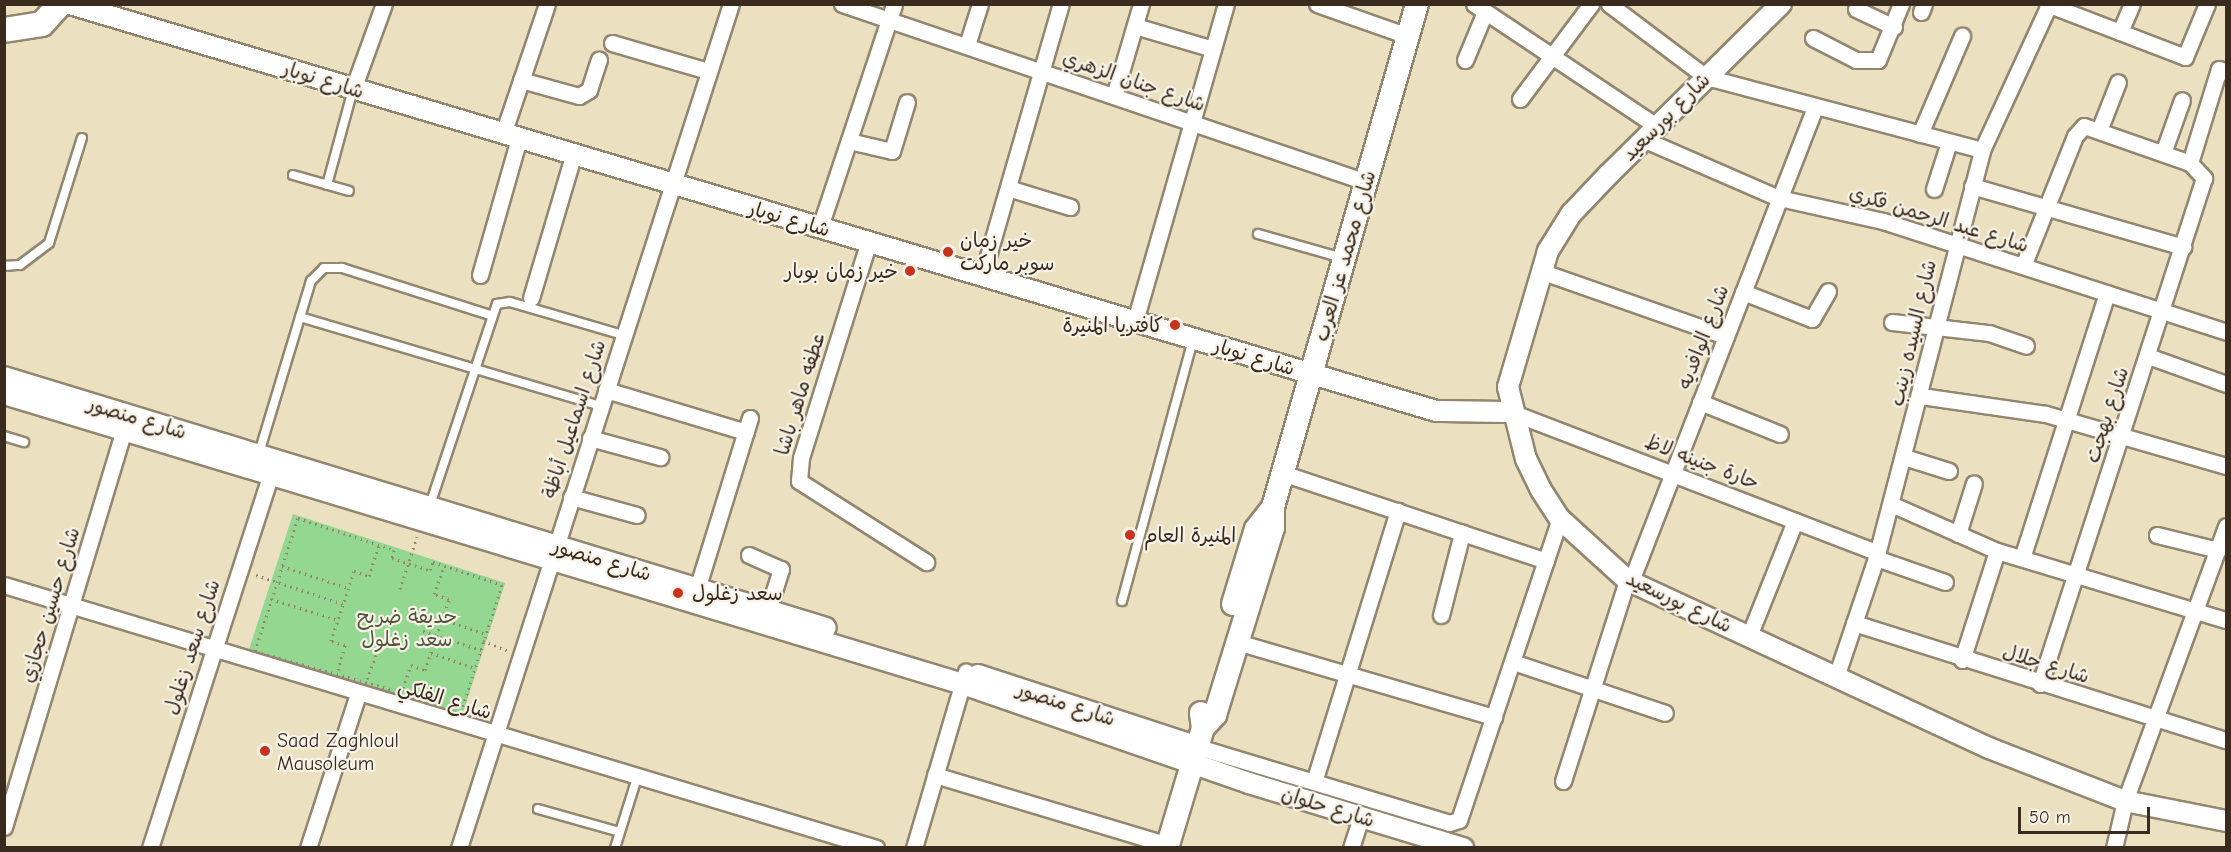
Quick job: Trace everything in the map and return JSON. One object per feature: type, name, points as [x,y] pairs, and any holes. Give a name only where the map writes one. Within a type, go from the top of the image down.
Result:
[{"type":"main road","points":[[4,30],[42,24],[60,4]]},
{"type":"main road","name":"شارع محمد عز العرب","points":[[1198,746],[1215,715],[1273,528],[1273,507],[1282,473],[1417,4]]},
{"type":"main road","name":"شارع محمد عز العرب","points":[[1167,846],[1198,746],[1202,711],[1256,529],[1273,507]]},
{"type":"street","name":"شارع نوبار","points":[[70,4],[670,185],[820,227],[868,244],[1436,411],[1510,411]]},
{"type":"street","points":[[353,89],[384,4]]},
{"type":"street","points":[[480,275],[521,80],[547,4]]},
{"type":"street","name":"شارع اسماعيل أباظة","points":[[459,848],[670,185],[731,4]]},
{"type":"street","name":"شارع جنان الزهري","points":[[842,4],[891,12],[967,45],[1366,182]]},
{"type":"street","points":[[967,45],[980,4]]},
{"type":"street","points":[[982,277],[1061,4]]},
{"type":"street","points":[[1114,96],[1141,4]]},
{"type":"street","points":[[1135,321],[1226,4]]},
{"type":"street","points":[[1317,4],[1408,36]]},
{"type":"street","points":[[1520,99],[1591,4]]},
{"type":"street","points":[[1609,4],[1706,77],[1982,150]]},
{"type":"street","name":"شارع بورسعيد","points":[[1781,4],[1649,132],[1571,214],[1540,272],[1511,363],[1510,411],[1526,459],[1560,519],[1629,580],[1989,748],[2125,801],[2226,821]]},
{"type":"street","points":[[1813,38],[1871,63],[1884,55],[1901,4]]},
{"type":"street","points":[[2120,32],[2132,4]]},
{"type":"street","points":[[2048,5],[2185,57],[2207,4]]},
{"type":"street","name":"شارع السيده زينب","points":[[1836,677],[1877,555],[1921,396],[1955,244],[1982,150],[2048,5]]},
{"type":"street","points":[[1465,60],[1480,8]]},
{"type":"street","name":"شارع عبد الرحمن فكري","points":[[1480,8],[1552,57],[1649,132],[1779,198],[1883,221],[2226,332]]},
{"type":"street","points":[[1856,9],[1894,27]]},
{"type":"street","points":[[820,227],[891,12]]},
{"type":"street","points":[[1135,26],[1213,49]]},
{"type":"street","points":[[1920,134],[1962,36]]},
{"type":"street","points":[[612,43],[708,71]]},
{"type":"street","points":[[521,80],[579,96],[589,90],[599,60]]},
{"type":"street","points":[[2023,266],[2078,130],[2100,128],[2190,163],[2219,69],[2226,72]]},
{"type":"street","points":[[2100,128],[2118,82]]},
{"type":"street","points":[[2163,153],[2182,100]]},
{"type":"street","points":[[849,141],[892,151],[907,102]]},
{"type":"street","name":"شارع الوافديه","points":[[1563,781],[1629,580],[1673,474],[1815,107]]},
{"type":"street","points":[[1934,189],[1949,142]]},
{"type":"street","points":[[531,298],[573,156]]},
{"type":"street","name":"شارع بهجت","points":[[2040,684],[2204,189],[2204,178],[2190,163]]},
{"type":"street","points":[[1972,186],[2183,247]]},
{"type":"street","points":[[1008,188],[1070,207]]},
{"type":"street","name":"عطفه ماهر باشا","points":[[868,244],[801,458],[799,481],[926,562]]},
{"type":"street","points":[[1540,272],[1726,336]]},
{"type":"street","points":[[1743,292],[1812,319],[1828,291]]},
{"type":"street","points":[[2022,558],[2107,293]]},
{"type":"street","points":[[1892,322],[1936,330],[1989,333],[2026,346]]},
{"type":"street","points":[[2148,356],[2226,384]]},
{"type":"street","name":"شارع منصور","points":[[4,377],[553,552],[1198,746]]},
{"type":"street","points":[[606,390],[748,425],[697,589]]},
{"type":"street","name":"شارع منصور","points":[[4,394],[124,429],[269,463],[429,507],[553,552],[768,610],[965,677]]},
{"type":"street","points":[[1921,396],[2030,410],[2226,466]]},
{"type":"street","points":[[1700,402],[1780,434]]},
{"type":"street","name":"حارة جنينه لاظ","points":[[1510,411],[1795,521],[1945,582]]},
{"type":"street","name":"شارع حسين حجازي","points":[[4,827],[124,429]]},
{"type":"street","points":[[590,438],[660,457]]},
{"type":"street","points":[[1904,457],[1949,471]]},
{"type":"street","name":"شارع سعد زغلول","points":[[150,848],[215,644],[269,463]]},
{"type":"street","points":[[1282,473],[1546,561]]},
{"type":"street","points":[[1958,534],[1974,483]]},
{"type":"street","points":[[571,497],[637,515]]},
{"type":"street","points":[[1891,504],[1997,551],[2078,573],[2226,620]]},
{"type":"street","points":[[1314,782],[1398,511]]},
{"type":"street","points":[[1198,746],[1449,822],[1464,817],[1494,717],[1560,519]]},
{"type":"street","points":[[1749,636],[1795,521]]},
{"type":"street","points":[[2114,848],[2125,801],[2226,526]]},
{"type":"street","points":[[1441,615],[1462,532]]},
{"type":"street","points":[[2157,535],[2218,550]]},
{"type":"street","points":[[1962,660],[1997,551]]},
{"type":"street","points":[[749,555],[781,569],[768,610]]},
{"type":"street","name":"شارع الفلكي","points":[[4,585],[363,688],[495,736],[876,848]]},
{"type":"street","name":"شارع جلال","points":[[1854,623],[1962,660],[2226,740]]},
{"type":"street","points":[[1237,642],[1494,717]]},
{"type":"street","points":[[1513,662],[1665,713]]},
{"type":"street","points":[[914,848],[965,677]]},
{"type":"street","points":[[308,848],[363,688]]},
{"type":"street","name":"شارع حلوان","points":[[1198,746],[1361,817],[1463,848]]},
{"type":"street","points":[[936,775],[1167,846]]},
{"type":"street","points":[[1351,848],[1361,817]]},
{"type":"lane","points":[[327,185],[353,89]]},
{"type":"lane","points":[[4,266],[20,265],[49,243],[82,138]]},
{"type":"lane","points":[[293,176],[349,191]]},
{"type":"lane","points":[[1258,234],[1344,259]]},
{"type":"lane","points":[[269,463],[300,317],[311,281],[333,267],[490,315]]},
{"type":"lane","points":[[429,507],[490,315],[497,304],[510,302],[623,335]]},
{"type":"lane","points":[[300,317],[600,406]]},
{"type":"lane","points":[[1122,601],[1194,339]]},
{"type":"lane","points":[[4,436],[24,442]]},
{"type":"lane","points":[[615,848],[637,778]]},
{"type":"lane","points":[[538,809],[620,832]]},
{"type":"path","points":[[298,518],[394,550],[392,558],[408,563],[430,570],[433,562],[502,585],[459,718],[255,651],[298,518]]},
{"type":"path","points":[[335,677],[345,645],[331,641],[348,588],[354,571],[369,576],[379,544]]},
{"type":"path","points":[[400,589],[412,552]]},
{"type":"path","points":[[282,566],[348,588]]},
{"type":"path","points":[[399,698],[411,665],[425,670],[437,636],[449,599],[434,594],[444,566]]},
{"type":"path","points":[[272,580],[343,604]]},
{"type":"path","points":[[271,599],[338,620]]},
{"type":"path","points":[[442,619],[486,634]]},
{"type":"path","points":[[423,631],[481,650]]},
{"type":"path","points":[[483,641],[520,654]]},
{"type":"path","points":[[363,688],[378,650]]},
{"type":"path","points":[[431,653],[475,668]]},
{"type":"green space","name":"حديقة ضريح سعد زغلول","points":[[293,514],[505,583],[460,721],[248,652]]},
{"type":"place","name":"خير زمان سوبر ماركت","points":[[948,252]]},
{"type":"place","name":"خير زمان بوبار","points":[[910,271]]},
{"type":"place","name":"كافتريا المنيرة","points":[[1175,325]]},
{"type":"place","name":"المنيرة العام","points":[[1130,535]]},
{"type":"place","name":"سعد زغلول","points":[[678,593]]},
{"type":"place","name":"Saad Zaghloul Mausoleum","points":[[265,751]]}]
